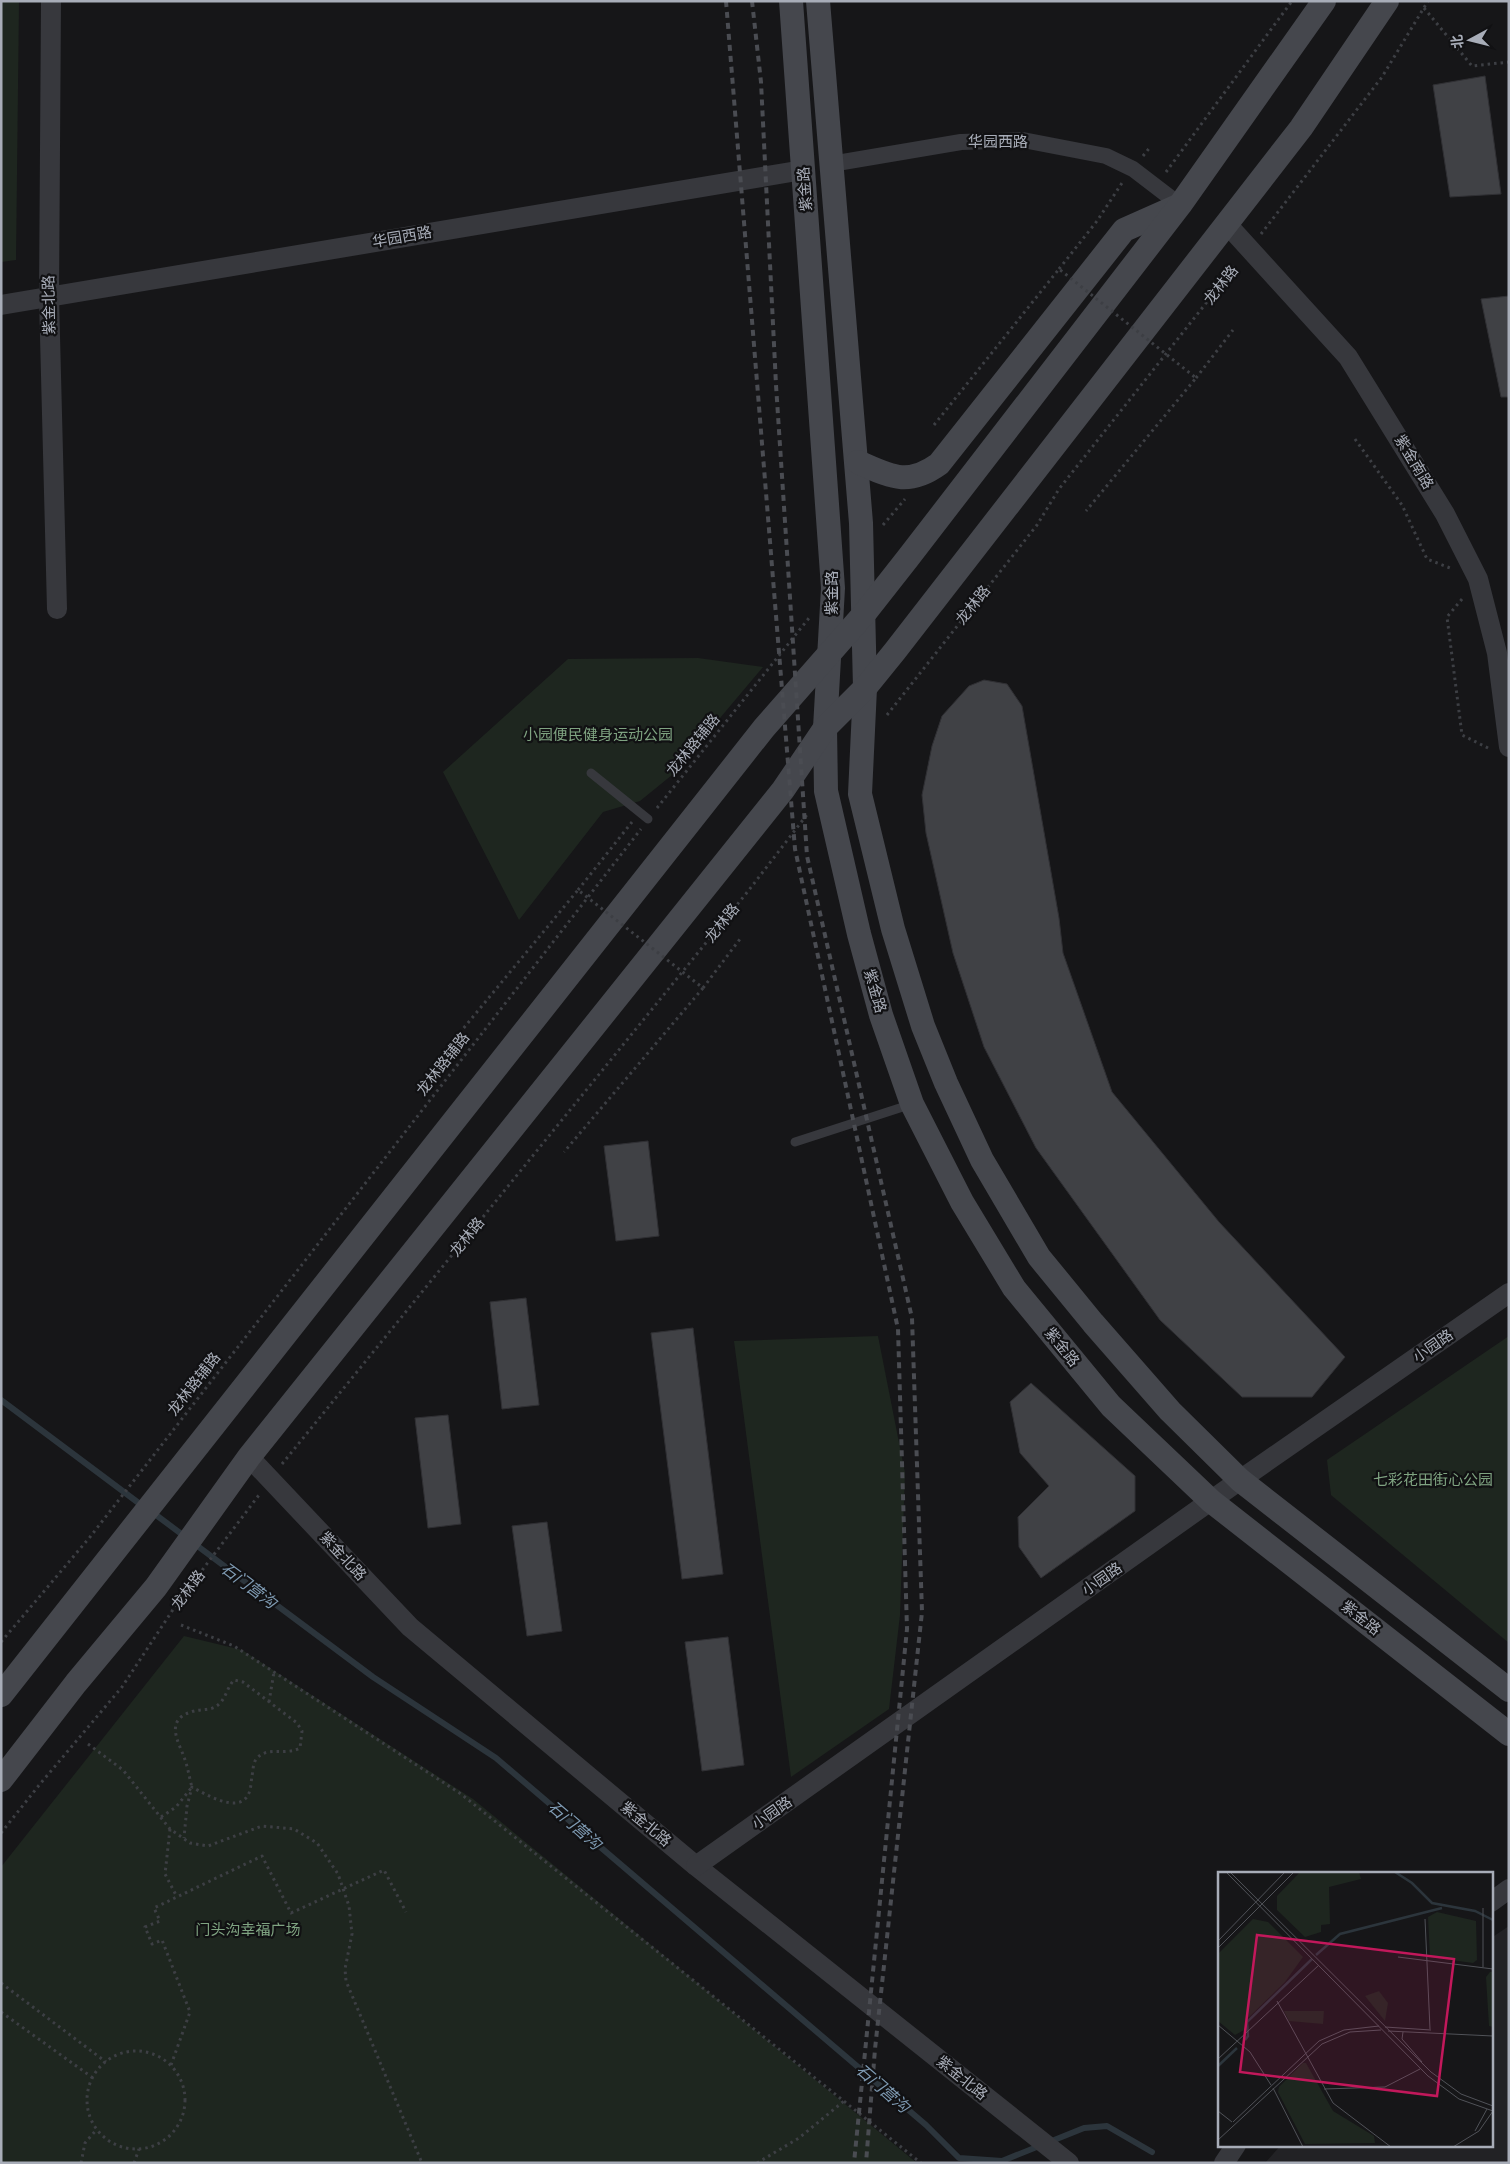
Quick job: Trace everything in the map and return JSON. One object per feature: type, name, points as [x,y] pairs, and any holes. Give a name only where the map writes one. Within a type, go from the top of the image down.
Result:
[{"type":"main road","name":"紫金路","points":[[790,1],[833,588],[831,651],[825,728],[826,791],[859,934],[881,1015],[912,1104],[962,1202],[1014,1288],[1111,1406],[1211,1501],[1509,1734]]},
{"type":"main road","name":"紫金路","points":[[818,1],[858,462],[864,614],[864,688],[860,794],[894,929],[923,1026],[946,1083],[982,1160],[1039,1257],[1170,1412],[1240,1480],[1509,1690]]},
{"type":"main road","points":[[1,1695],[737,761],[864,614],[1180,205],[1324,1]]},
{"type":"main road","name":"龙林路","points":[[1,1780],[76,1683],[156,1587],[249,1457],[783,790],[825,728],[864,688],[1301,128],[1387,1]]},
{"type":"main road","points":[[858,462],[892,477],[910,478],[924,474],[939,464],[1124,230],[1180,205]]},
{"type":"street","name":"紫金北路","points":[[51,1],[49,297],[57,609]]},
{"type":"street","name":"华园西路","points":[[831,164],[961,142],[1023,140],[1106,156],[1133,169],[1180,205]]},
{"type":"street","name":"华园西路","points":[[1,305],[803,170]]},
{"type":"street","name":"紫金南路","points":[[1226,223],[1348,357],[1436,498],[1478,579],[1504,676],[1501,749]]},
{"type":"street","name":"小园路","points":[[696,1866],[1240,1480],[1509,1293]]},
{"type":"street","name":"紫金北路","points":[[249,1457],[271,1478],[410,1627],[696,1866],[1066,2161]]},
{"type":"street","points":[[1492,1901],[1509,1889]]},
{"type":"street","points":[[1224,2163],[1235,2146]]},
{"type":"lane","points":[[591,773],[648,819]]},
{"type":"lane","points":[[795,1142],[912,1104]]},
{"type":"path","name":"龙林路","points":[[886,716],[1037,525],[1059,489],[1250,248],[1382,77],[1428,1]]},
{"type":"path","points":[[1424,8],[1472,66],[1509,62]]},
{"type":"path","points":[[934,426],[1097,221]]},
{"type":"path","points":[[1059,269],[1196,378]]},
{"type":"path","points":[[1086,511],[1196,378],[1233,330]]},
{"type":"path","points":[[1355,439],[1402,505],[1427,559],[1478,579],[1447,617],[1462,735],[1501,749]]},
{"type":"path","name":"龙林路辅路","points":[[1,1642],[90,1537],[648,819],[811,616]]},
{"type":"path","name":"龙林路","points":[[1,1834],[40,1784],[122,1687],[178,1602],[235,1529],[271,1478],[742,898],[826,791]]},
{"type":"path","points":[[443,1053],[618,839]]},
{"type":"path","points":[[578,890],[703,988]]},
{"type":"path","points":[[564,1152],[703,988],[740,939]]},
{"type":"path","points":[[181,1625],[234,1646],[460,1794],[921,2163]]},
{"type":"path","points":[[270,1702],[274,1672]]},
{"type":"path","points":[[184,1838],[187,1806],[192,1787],[184,1758],[175,1737],[175,1726],[180,1718],[190,1712],[211,1709],[221,1703],[234,1680],[243,1682],[270,1702],[297,1724],[302,1731],[300,1748],[286,1753],[274,1751],[263,1754],[256,1760],[248,1796],[241,1801],[231,1803],[192,1787]]},
{"type":"path","points":[[88,1744],[123,1770],[170,1829],[190,1843],[208,1846],[262,1826],[294,1829],[317,1843],[338,1874],[349,1906],[352,1934],[345,1969],[346,1981],[422,2163]]},
{"type":"path","points":[[161,1817],[176,1806],[192,1787]]},
{"type":"path","points":[[170,1829],[165,1874],[177,1897]]},
{"type":"path","points":[[170,2065],[190,2012],[162,1940],[152,1944],[145,1927],[160,1921],[154,1908],[262,1856],[291,1913],[306,1904],[344,1890],[384,1870],[406,1912]]},
{"type":"path","points":[[1,1983],[106,2062]]},
{"type":"path","points":[[1,2012],[93,2078]]},
{"type":"path","points":[[125,2051],[142,2051],[157,2055],[170,2065],[180,2078],[185,2093],[184,2110],[178,2124],[168,2137],[154,2145],[139,2149],[123,2147],[108,2140],[97,2129],[90,2115],[87,2099],[98,2068],[125,2051]]},
{"type":"path","points":[[757,2163],[799,2138],[844,2101]]},
{"type":"path","points":[[81,2163],[85,2143],[97,2129]]},
{"type":"path","points":[[134,2163],[139,2149]]},
{"type":"shaded area","points":[[1509,1926],[1509,2163],[1265,2163],[1280,2146],[1492,2146],[1492,1937]]},
{"type":"green space","points":[[1,1],[19,1],[16,260],[1,262]]},
{"type":"green space","name":"小园便民健身运动公园","points":[[698,658],[763,667],[672,775],[640,801],[603,812],[519,920],[443,772],[568,659]]},
{"type":"green space","points":[[878,1336],[905,1473],[900,1615],[889,1709],[791,1777],[734,1341]]},
{"type":"green space","name":"七彩花田街心公园","points":[[1509,1336],[1509,1643],[1331,1495],[1327,1460]]},
{"type":"green space","name":"门头沟幸福广场","points":[[184,1636],[242,1650],[473,1799],[917,2163],[1,2163],[1,1867]]},
{"type":"building","points":[[1485,76],[1501,194],[1450,197],[1433,85]]},
{"type":"building","points":[[1509,296],[1509,397],[1501,397],[1481,299]]},
{"type":"building","points":[[984,680],[1007,684],[1022,706],[1059,918],[1063,953],[1112,1092],[1219,1222],[1345,1357],[1312,1397],[1242,1397],[1160,1320],[1036,1148],[984,1047],[953,953],[926,833],[922,795],[932,746],[942,716],[969,686]]},
{"type":"building","points":[[648,1141],[659,1236],[616,1241],[604,1146]]},
{"type":"building","points":[[526,1298],[539,1405],[502,1409],[490,1302]]},
{"type":"building","points":[[693,1328],[723,1574],[682,1579],[651,1333]]},
{"type":"building","points":[[1031,1383],[1135,1476],[1135,1511],[1041,1578],[1019,1547],[1018,1517],[1049,1486],[1020,1453],[1010,1402]]},
{"type":"building","points":[[448,1415],[461,1524],[428,1528],[415,1418]]},
{"type":"building","points":[[547,1522],[562,1631],[527,1636],[512,1526]]},
{"type":"building","points":[[728,1637],[744,1765],[702,1771],[685,1642]]},
{"type":"waterway","name":"石门营沟","points":[[1,1400],[144,1507]]},
{"type":"waterway","name":"石门营沟","points":[[152,1512],[373,1677],[496,1758],[926,2125],[959,2158],[1002,2161],[1084,2128],[1107,2126],[1152,2152]]},
{"type":"railway","points":[[726,1],[795,849],[898,1329],[907,1629],[854,2163]]},
{"type":"railway","points":[[752,1],[761,82],[776,385],[807,856],[912,1318],[922,1612],[875,2049],[866,2163]]}]
